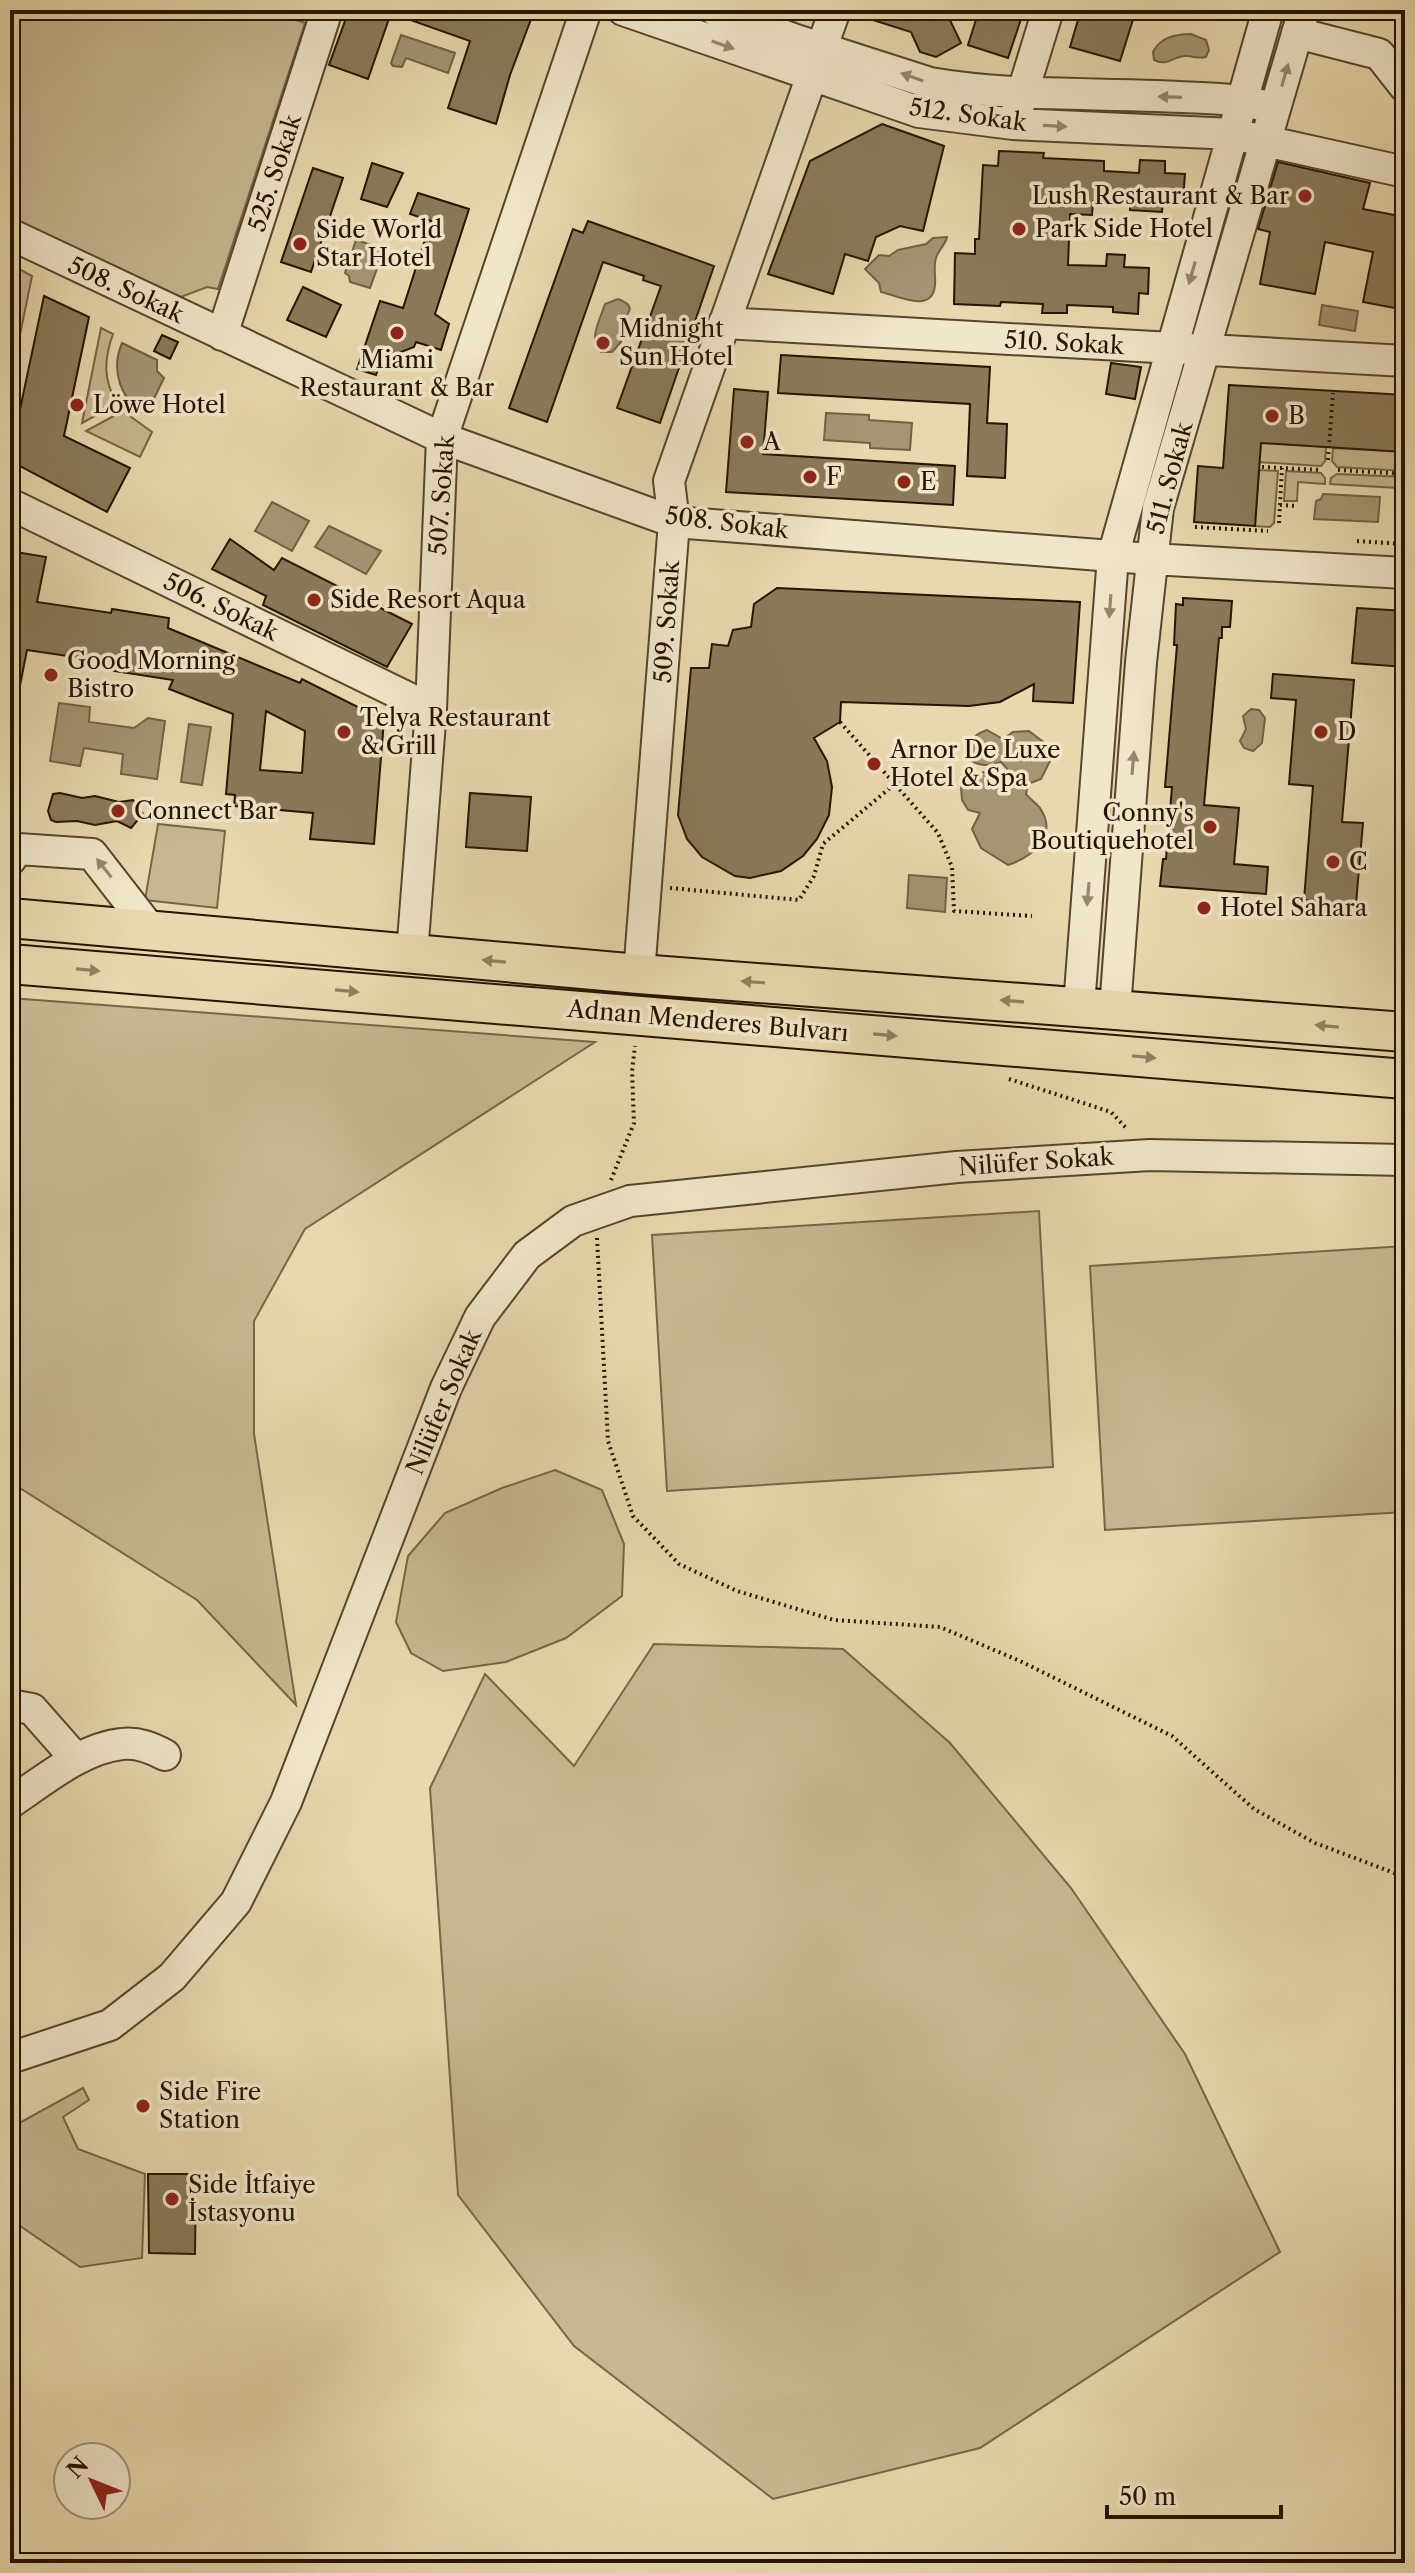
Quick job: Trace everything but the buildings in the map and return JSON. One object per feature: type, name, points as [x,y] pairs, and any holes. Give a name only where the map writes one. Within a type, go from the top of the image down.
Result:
[{"type":"main road","name":"Adnan Menderes Bulvarı","points":[[10,918],[639,974],[1405,1032]]},
{"type":"main road","name":"Adnan Menderes Bulvarı","points":[[10,964],[1405,1079]]},
{"type":"street","name":"525. Sokak","points":[[222,335],[327,10]]},
{"type":"street","name":"507. Sokak","points":[[412,954],[431,709],[442,438],[586,10]]},
{"type":"street","name":"512. Sokak","points":[[623,10],[816,62],[930,83],[1022,94],[1082,93],[1242,101],[1275,109]]},
{"type":"street","name":"512. Sokak","points":[[715,10],[919,112],[1013,124],[1233,134],[1405,172]]},
{"type":"street","name":"509. Sokak","points":[[639,974],[674,522],[669,481],[835,10]]},
{"type":"street","points":[[1013,124],[1048,10]]},
{"type":"street","name":"511. Sokak","points":[[1097,1007],[1113,556],[1268,10]]},
{"type":"street","points":[[1300,21],[1379,54],[1405,87]]},
{"type":"street","name":"511. Sokak","points":[[1097,1007],[1137,709],[1158,508],[1300,21]]},
{"type":"street","name":"508. Sokak","points":[[10,234],[442,438],[674,522],[1151,559],[1404,558]]},
{"type":"street","name":"510. Sokak","points":[[724,323],[1405,361]]},
{"type":"street","name":"506. Sokak","points":[[10,504],[431,709]]},
{"type":"street","points":[[10,860],[18,849],[92,854],[151,930]]},
{"type":"street","name":"Nilüfer Sokak","points":[[10,2058],[110,2025],[172,1977],[236,1902],[286,1802],[446,1388],[480,1317],[527,1255],[573,1221],[630,1201],[941,1169],[1150,1155],[1405,1160]]},
{"type":"street","points":[[10,1705],[32,1709],[76,1759]]},
{"type":"street","points":[[10,1803],[76,1759],[122,1744],[145,1745],[165,1755]]},
{"type":"path","points":[[1328,460],[1333,393]]},
{"type":"path","points":[[1262,467],[1320,470]]},
{"type":"path","points":[[1279,523],[1282,468]]},
{"type":"path","points":[[1338,470],[1405,474]]},
{"type":"path","points":[[1280,505],[1297,506]]},
{"type":"path","points":[[1397,511],[1405,512]]},
{"type":"path","points":[[1195,527],[1268,531]]},
{"type":"path","points":[[1357,541],[1404,558]]},
{"type":"path","points":[[840,722],[938,833],[952,867],[954,911],[1032,916]]},
{"type":"path","points":[[663,888],[799,900],[814,876],[823,844],[896,783],[945,783]]},
{"type":"path","points":[[640,1016],[632,1071],[634,1123],[597,1212],[598,1295],[608,1441],[633,1516],[679,1564],[737,1591],[834,1620],[940,1627],[1007,1655],[1172,1736],[1254,1809],[1315,1843],[1405,1877]]},
{"type":"path","points":[[1007,1078],[1111,1112],[1150,1155]]},
{"type":"shaded area","points":[[10,10],[266,10],[305,23],[218,289],[207,287],[181,297],[10,219]]},
{"type":"shaded area","points":[[1191,34],[1206,40],[1209,50],[1206,57],[1181,56],[1167,62],[1154,60],[1153,52],[1164,40]]},
{"type":"shaded area","points":[[401,35],[455,53],[448,73],[406,58],[402,67],[393,66],[391,63]]},
{"type":"shaded area","points":[[947,237],[936,258],[935,285],[928,299],[914,301],[881,292],[879,283],[865,269],[879,255],[889,256],[898,250],[926,244],[933,238]]},
{"type":"shaded area","points":[[356,240],[384,249],[370,288],[350,282],[345,273]]},
{"type":"shaded area","points":[[10,264],[32,276],[10,384]]},
{"type":"shaded area","points":[[618,299],[630,308],[620,327],[621,342],[612,352],[601,352],[595,341],[598,323],[605,304]]},
{"type":"shaded area","points":[[1322,305],[1358,311],[1355,331],[1319,325]]},
{"type":"shaded area","points":[[101,328],[113,334],[106,369],[117,404],[82,423]]},
{"type":"shaded area","points":[[122,343],[157,360],[157,371],[164,378],[146,415],[130,401],[120,384],[117,364]]},
{"type":"shaded area","points":[[123,411],[152,432],[140,457],[86,431]]},
{"type":"shaded area","points":[[826,413],[869,415],[869,420],[912,423],[910,450],[870,448],[870,443],[824,440]]},
{"type":"shaded area","points":[[1225,440],[1326,447],[1325,461],[1321,466],[1224,460]]},
{"type":"shaded area","points":[[1333,448],[1405,452],[1405,471],[1337,467],[1332,461]]},
{"type":"shaded area","points":[[1259,470],[1278,471],[1274,523],[1270,527],[1255,526]]},
{"type":"shaded area","points":[[1286,471],[1321,473],[1325,484],[1298,482],[1297,501],[1284,501]]},
{"type":"shaded area","points":[[1337,474],[1405,477],[1405,508],[1397,508],[1398,488],[1330,484],[1331,478]]},
{"type":"shaded area","points":[[1323,494],[1380,497],[1378,522],[1314,519],[1316,501]]},
{"type":"shaded area","points":[[272,502],[309,521],[292,551],[255,531]]},
{"type":"shaded area","points":[[329,526],[381,551],[366,574],[315,547]]},
{"type":"shaded area","points":[[59,703],[90,707],[89,722],[134,728],[148,718],[165,721],[157,779],[121,774],[123,754],[84,748],[80,766],[50,761]]},
{"type":"shaded area","points":[[1251,709],[1259,710],[1265,718],[1262,743],[1253,751],[1244,748],[1240,741],[1246,729],[1243,716]]},
{"type":"shaded area","points":[[189,724],[211,727],[202,785],[181,782]]},
{"type":"shaded area","points":[[987,730],[1003,739],[1013,732],[1029,731],[1045,743],[1051,759],[1041,779],[1028,784],[1026,794],[1045,818],[1045,836],[1034,851],[1008,865],[981,848],[972,829],[980,813],[968,810],[962,800],[961,786],[971,775],[989,771],[998,780],[1005,779],[1010,772],[1001,762],[985,765],[969,759],[972,740]]},
{"type":"shaded area","points":[[158,824],[225,831],[217,908],[145,900]]},
{"type":"shaded area","points":[[909,875],[947,878],[945,912],[907,908]]},
{"type":"shaded area","points":[[10,998],[595,1042],[305,1229],[254,1321],[254,1434],[296,1705],[197,1600],[15,1485],[10,1485]]},
{"type":"shaded area","points":[[1039,1211],[1053,1467],[667,1491],[652,1235]]},
{"type":"shaded area","points":[[1405,1246],[1405,1512],[1105,1530],[1090,1266]]},
{"type":"shaded area","points":[[555,1470],[602,1490],[624,1544],[622,1596],[566,1638],[506,1662],[443,1671],[411,1653],[396,1622],[408,1556],[445,1513],[502,1488]]},
{"type":"shaded area","points":[[654,1644],[843,1649],[950,1743],[1071,1888],[1185,2054],[1280,2252],[980,2448],[773,2499],[574,2346],[458,2195],[430,1788],[485,1674],[574,1766]]},
{"type":"shaded area","points":[[83,2088],[89,2100],[63,2117],[78,2149],[145,2174],[142,2258],[80,2267],[10,2219],[10,2128]]},
{"type":"place","name":"Lush Restaurant & Bar","points":[[1305,196]]},
{"type":"place","name":"Park Side Hotel","points":[[1019,229]]},
{"type":"place","name":"Side World Star Hotel","points":[[300,244]]},
{"type":"place","name":"Miami Restaurant & Bar","points":[[397,333]]},
{"type":"place","name":"Midnight Sun Hotel","points":[[603,343]]},
{"type":"place","name":"Löwe Hotel","points":[[77,405]]},
{"type":"place","name":"B","points":[[1272,416]]},
{"type":"place","name":"A","points":[[747,442]]},
{"type":"place","name":"F","points":[[810,477]]},
{"type":"place","name":"E","points":[[904,482]]},
{"type":"place","name":"Side Resort Aqua","points":[[314,600]]},
{"type":"place","name":"Good Morning Bistro","points":[[51,675]]},
{"type":"place","name":"Telya Restaurant & Grill","points":[[344,732]]},
{"type":"place","name":"D","points":[[1321,732]]},
{"type":"place","name":"Arnor De Luxe Hotel & Spa","points":[[874,764]]},
{"type":"place","name":"Connect Bar","points":[[118,811]]},
{"type":"place","name":"Conny's Boutiquehotel","points":[[1210,827]]},
{"type":"place","name":"C","points":[[1333,862]]},
{"type":"place","name":"Hotel Sahara","points":[[1204,908]]},
{"type":"place","name":"Side Fire Station","points":[[143,2106]]},
{"type":"place","name":"Side İtfaiye İstasyonu","points":[[172,2199]]}]
